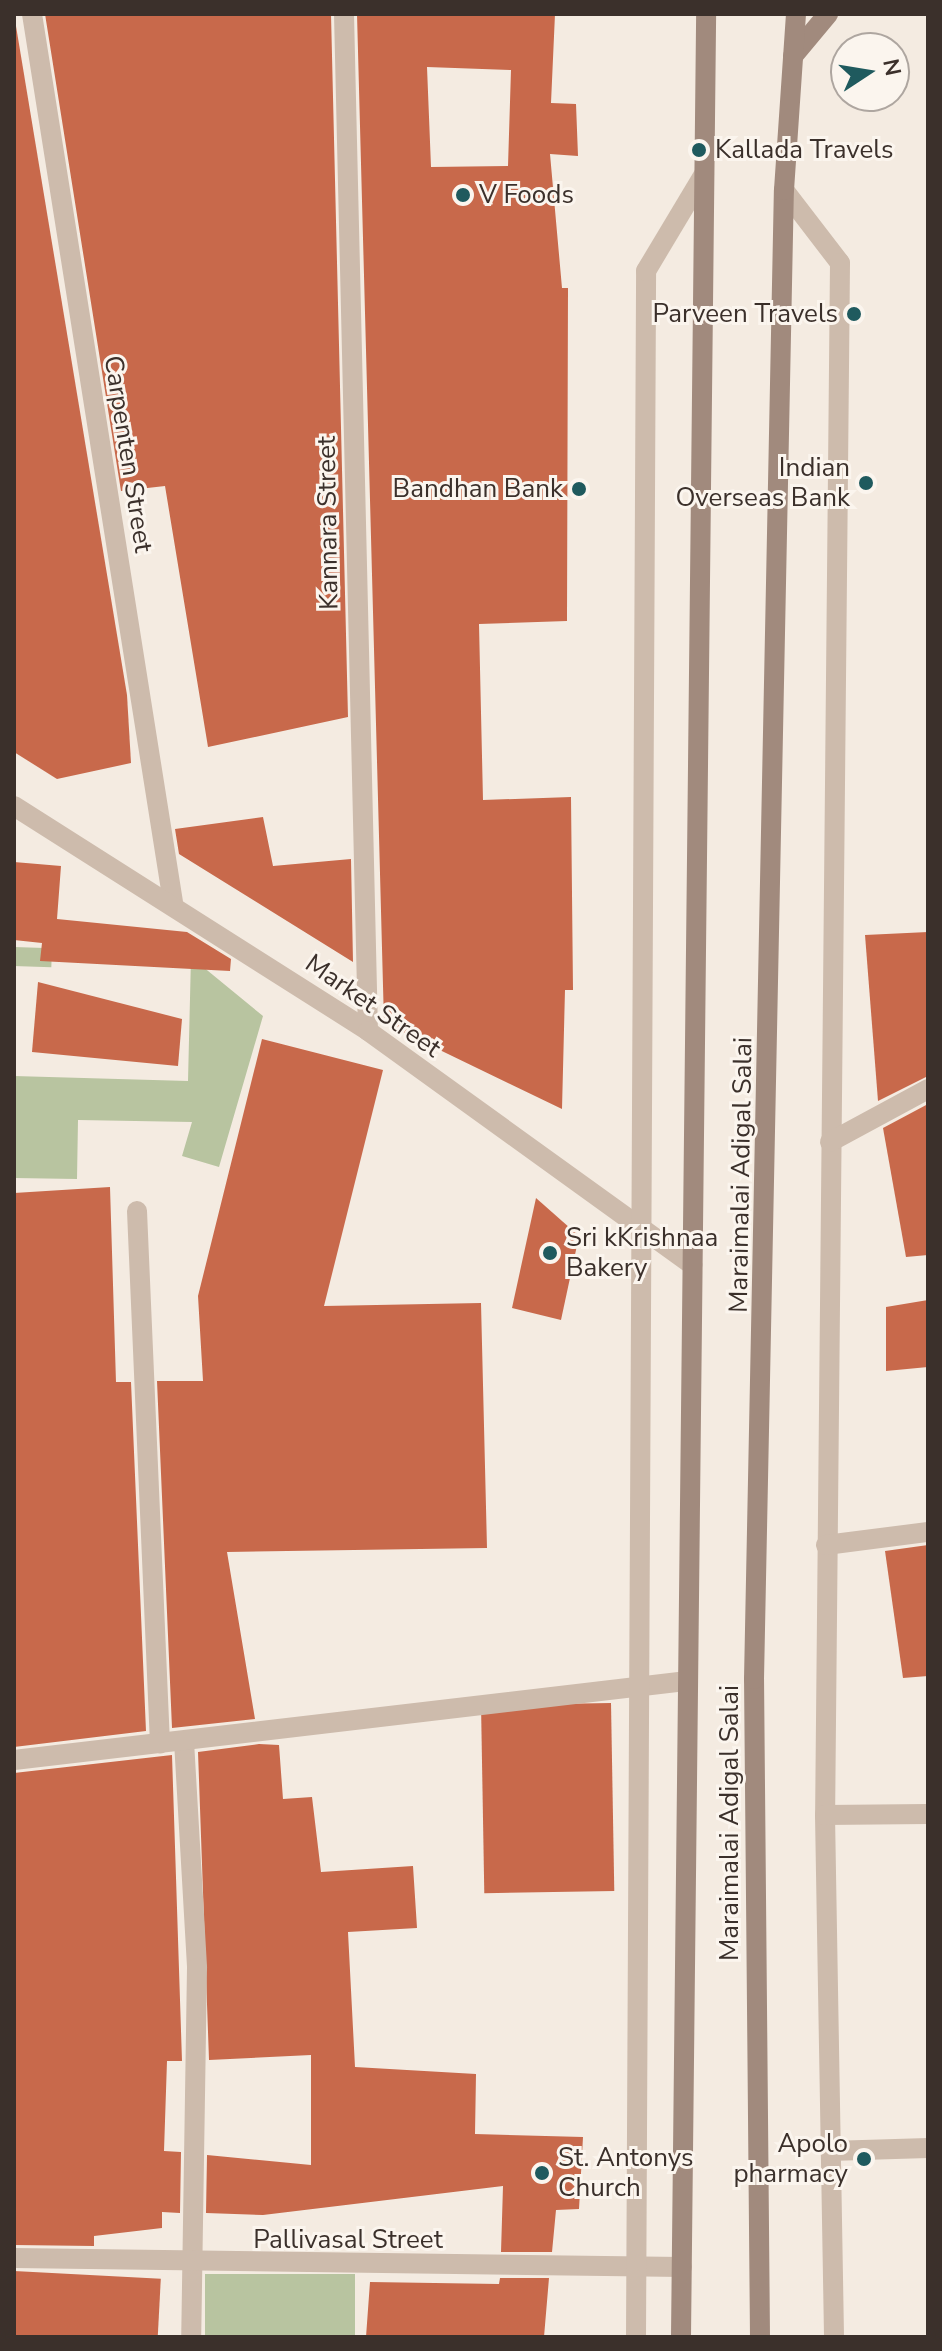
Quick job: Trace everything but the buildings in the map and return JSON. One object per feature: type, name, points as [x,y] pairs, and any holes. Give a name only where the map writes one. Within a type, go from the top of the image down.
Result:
[{"type":"main road","name":"Maraimalai Adigal Salai","points":[[681,2337],[706,14]]},
{"type":"main road","name":"Maraimalai Adigal Salai","points":[[760,2337],[754,1679],[784,190],[796,14]]},
{"type":"main road","points":[[793,56],[828,14]]},
{"type":"street","name":"Carpenten Street","points":[[32,14],[173,902]]},
{"type":"street","name":"Kannara Street","points":[[344,14],[368,1031]]},
{"type":"street","points":[[636,2337],[634,1687],[646,271],[704,174]]},
{"type":"street","points":[[784,190],[840,263],[825,1815],[834,2337]]},
{"type":"street","name":"Market Street","points":[[14,806],[173,902],[368,1031],[692,1265]]},
{"type":"street","points":[[830,1142],[928,1089]]},
{"type":"street","points":[[137,1211],[160,1744]]},
{"type":"street","points":[[826,1545],[928,1532]]},
{"type":"street","points":[[14,1760],[687,1681]]},
{"type":"street","points":[[184,1741],[197,1968],[191,2337]]},
{"type":"street","points":[[825,1815],[928,1814]]},
{"type":"street","points":[[830,2151],[928,2148]]},
{"type":"street","name":"Pallivasal Street","points":[[14,2258],[191,2266],[682,2267]]},
{"type":"green space","points":[[14,947],[52,948],[51,967],[14,966]]},
{"type":"green space","points":[[191,957],[263,1016],[219,1167],[182,1156],[192,1122],[78,1120],[77,1179],[14,1178],[14,1076],[188,1081]]},
{"type":"green space","points":[[205,2274],[355,2274],[355,2337],[205,2337]]},
{"type":"place","name":"Kallada Travels","points":[[699,150]]},
{"type":"place","name":"V Foods","points":[[463,195]]},
{"type":"place","name":"Parveen Travels","points":[[854,314]]},
{"type":"place","name":"Indian Overseas Bank","points":[[866,483]]},
{"type":"place","name":"Bandhan Bank","points":[[579,489]]},
{"type":"place","name":"Sri kKrishnaa Bakery","points":[[550,1253]]},
{"type":"place","name":"Apolo pharmacy","points":[[864,2159]]},
{"type":"place","name":"St. Antonys Church","points":[[542,2173]]}]
